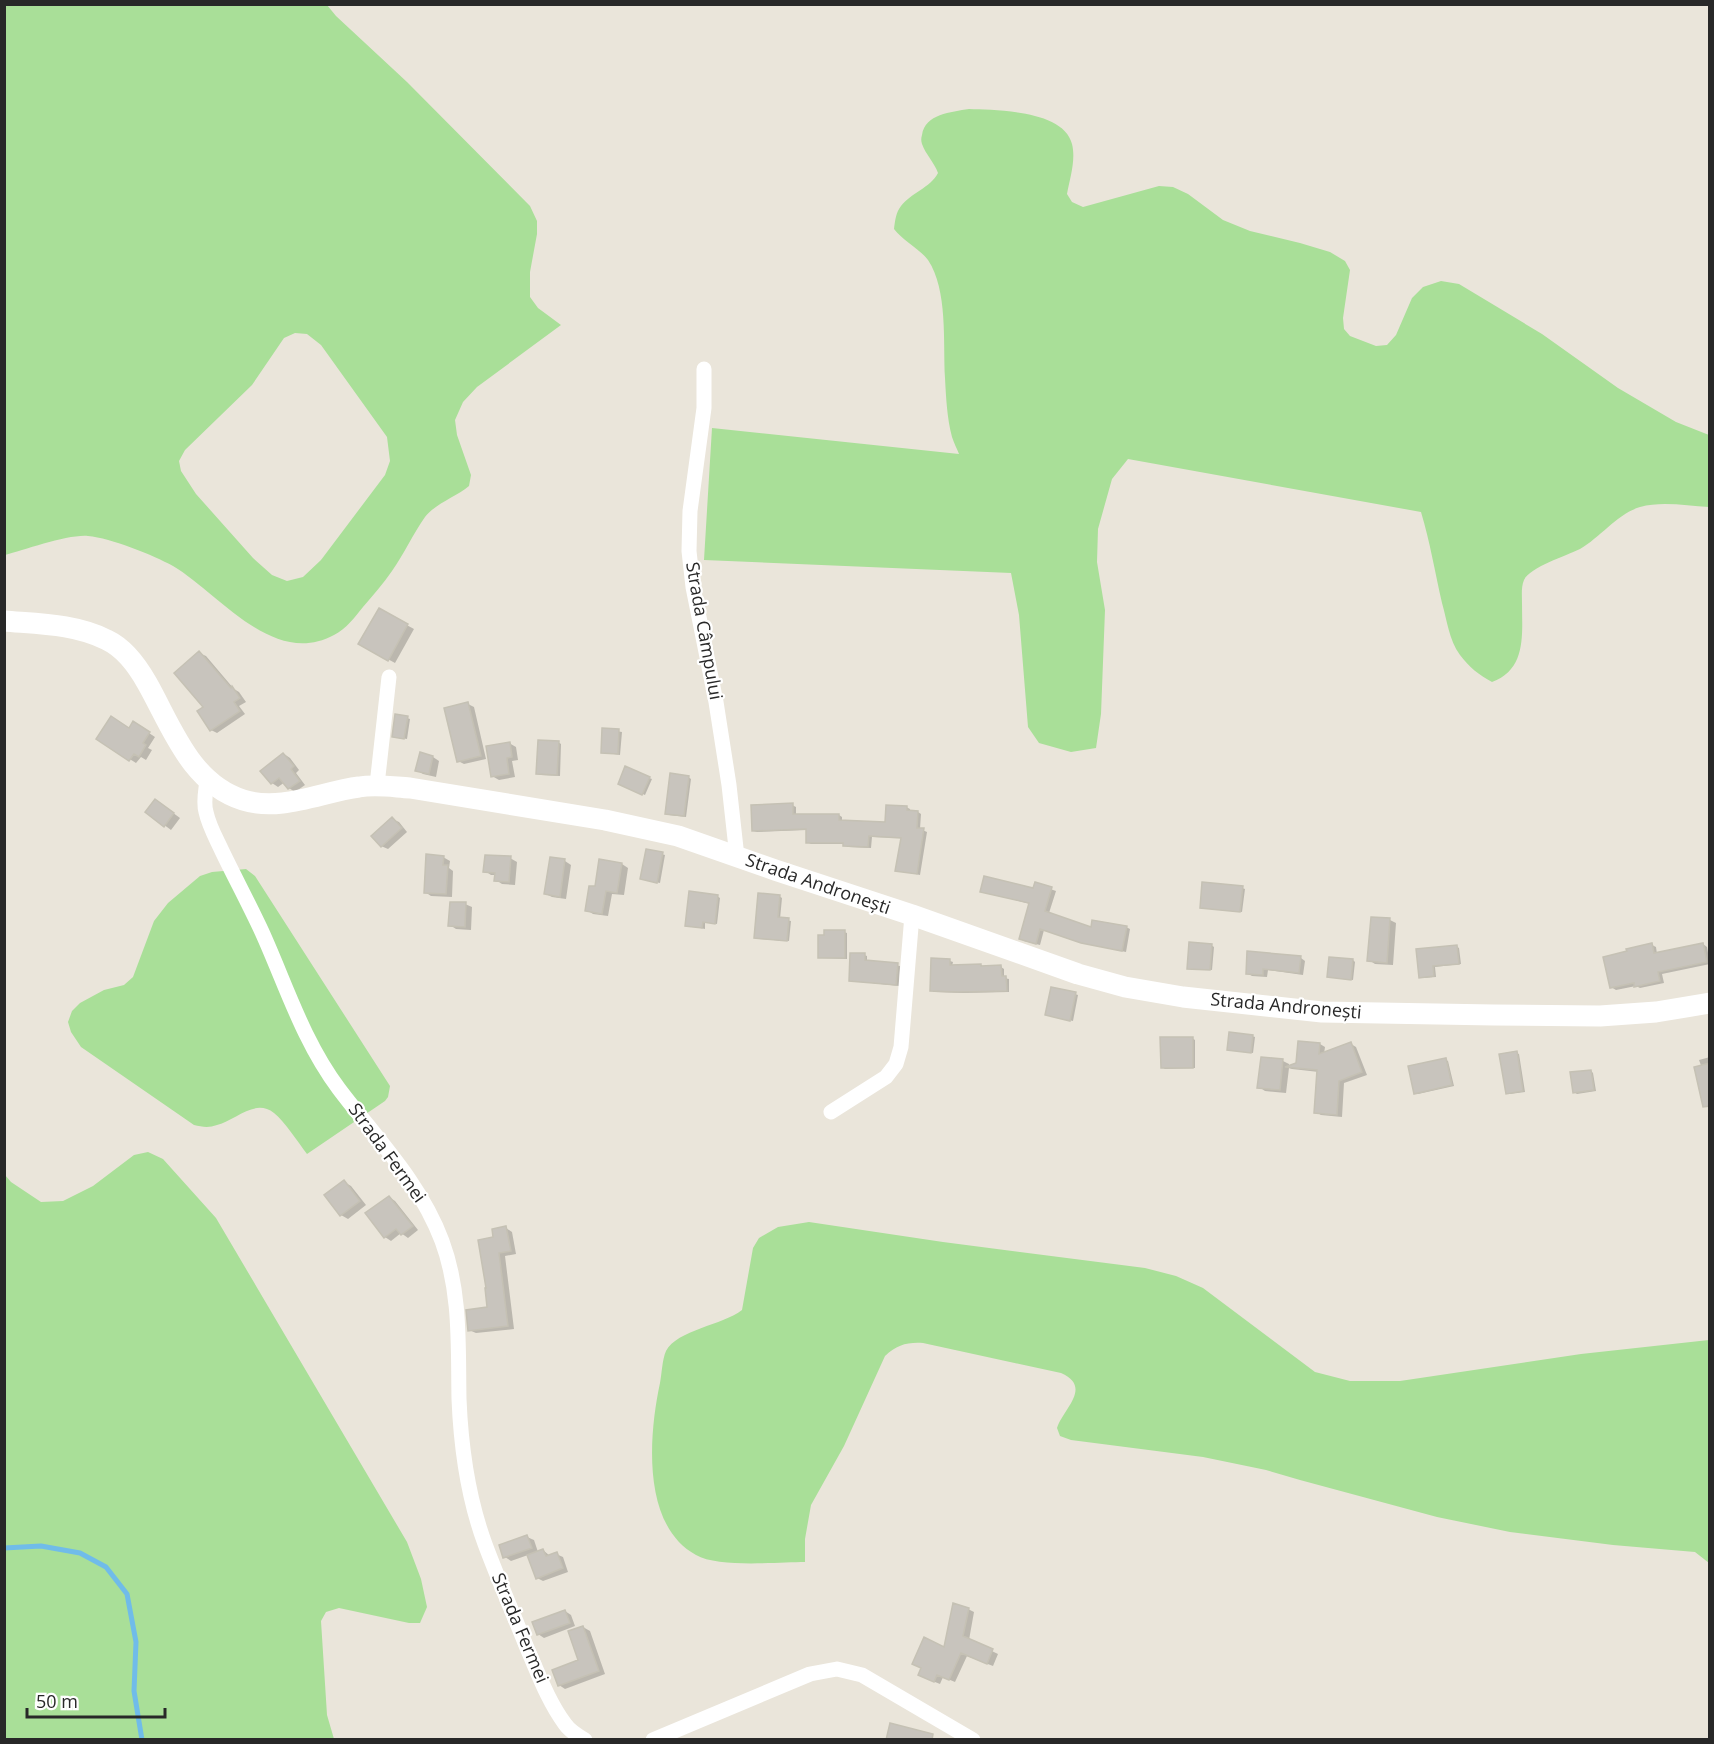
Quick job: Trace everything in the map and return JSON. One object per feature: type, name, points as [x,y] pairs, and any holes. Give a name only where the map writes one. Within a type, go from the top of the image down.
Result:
[{"type":"street","name":"Strada Câmpului","points":[[704,369],[704,408],[690,512],[689,550],[693,587],[721,733],[737,857]]},
{"type":"street","name":"Strada Andronești","points":[[4,621],[64,627],[88,632],[110,641],[140,671],[187,758],[207,780],[223,791],[243,800],[269,804],[377,785],[410,788],[605,820],[678,836],[1078,974],[1125,987],[1183,997],[1322,1012],[1565,1016],[1656,1012],[1710,1003]]},
{"type":"street","points":[[377,785],[389,676]]},
{"type":"street","name":"Strada Fermei","points":[[207,780],[205,809],[210,827],[262,932],[312,1048],[338,1088],[410,1180],[430,1212],[443,1244],[453,1280],[458,1322],[462,1442],[478,1523],[541,1680],[566,1726],[585,1740]]},
{"type":"street","points":[[831,1112],[886,1077],[896,1064],[901,1047],[912,915]]},
{"type":"street","points":[[653,1740],[810,1674],[837,1669],[861,1675],[948,1732],[973,1740]]},
{"type":"green space","points":[[5,4],[327,5],[530,206],[537,221],[530,272],[530,297],[538,308],[561,325],[477,387],[463,402],[455,420],[457,435],[471,475],[469,486],[425,517],[389,576],[346,626],[334,635],[311,643],[290,642],[269,635],[248,623],[173,566],[120,543],[88,536],[70,537],[5,555]],"holes":[[[295,333],[307,334],[321,345],[387,437],[390,461],[385,475],[321,560],[303,577],[287,581],[272,575],[253,558],[196,494],[181,471],[179,461],[185,450],[252,385],[284,338]]]},
{"type":"green space","points":[[969,109],[1028,114],[1056,124],[1066,133],[1072,144],[1072,169],[1067,194],[1072,202],[1083,207],[1159,186],[1173,187],[1188,194],[1223,220],[1250,231],[1330,252],[1345,261],[1350,270],[1343,318],[1344,329],[1350,336],[1376,346],[1387,345],[1396,335],[1412,298],[1423,287],[1441,281],[1459,284],[1542,334],[1618,388],[1676,422],[1709,435],[1709,507],[1666,504],[1648,505],[1632,510],[1580,549],[1541,566],[1528,575],[1522,586],[1522,638],[1517,659],[1511,669],[1492,682],[1467,663],[1453,643],[1421,512],[1128,459],[1112,479],[1098,529],[1097,562],[1105,610],[1101,714],[1096,748],[1071,752],[1039,743],[1028,727],[1019,615],[1011,573],[704,560],[712,428],[959,454],[952,437],[948,415],[942,301],[939,286],[928,260],[894,229],[901,206],[930,183],[938,173],[922,144],[921,137],[924,128],[928,122],[940,115]]},
{"type":"green space","points":[[246,869],[255,876],[390,1086],[385,1101],[307,1154],[283,1122],[267,1109],[253,1109],[214,1126],[194,1125],[81,1047],[71,1032],[68,1022],[72,1011],[80,1003],[104,990],[124,985],[133,977],[154,921],[168,903],[200,876],[212,872]]},
{"type":"green space","points":[[148,1152],[163,1159],[216,1218],[407,1542],[421,1579],[427,1607],[420,1623],[409,1623],[339,1608],[326,1612],[321,1621],[327,1715],[334,1739],[5,1739],[5,1175],[11,1182],[41,1202],[63,1201],[93,1186],[134,1155]]},
{"type":"green space","points":[[809,1222],[1145,1268],[1176,1276],[1203,1288],[1315,1372],[1350,1381],[1400,1381],[1581,1354],[1709,1340],[1709,1563],[1695,1552],[1613,1545],[1510,1532],[1437,1517],[1266,1470],[1203,1457],[1071,1440],[1060,1436],[1057,1428],[1073,1399],[1075,1385],[1061,1373],[923,1343],[898,1347],[885,1356],[844,1446],[811,1505],[805,1539],[805,1562],[733,1563],[706,1559],[696,1555],[678,1541],[666,1523],[653,1477],[653,1427],[666,1351],[680,1338],[742,1310],[753,1248],[759,1238],[778,1227]]},
{"type":"building","points":[[379,608],[408,624],[388,661],[358,644]]},
{"type":"building","points":[[199,651],[231,688],[232,686],[240,698],[234,702],[240,711],[210,731],[197,711],[203,707],[174,673]]},
{"type":"building","points":[[468,702],[481,756],[457,762],[444,708]]},
{"type":"building","points":[[395,714],[408,716],[404,739],[392,737]]},
{"type":"building","points":[[111,716],[129,728],[133,721],[150,732],[143,743],[146,745],[139,757],[134,754],[129,761],[96,739]]},
{"type":"building","points":[[602,728],[619,729],[618,754],[601,753]]},
{"type":"building","points":[[538,740],[559,741],[557,775],[536,774]]},
{"type":"building","points":[[510,742],[512,757],[507,758],[509,774],[491,777],[486,746]]},
{"type":"building","points":[[420,752],[433,756],[429,774],[415,771]]},
{"type":"building","points":[[283,753],[294,766],[291,769],[300,781],[288,789],[279,778],[271,784],[260,771]]},
{"type":"building","points":[[625,766],[650,777],[642,795],[618,784]]},
{"type":"building","points":[[670,773],[689,776],[684,816],[665,814]]},
{"type":"building","points":[[155,799],[174,813],[164,827],[145,812]]},
{"type":"building","points":[[793,803],[793,814],[839,814],[839,820],[885,822],[886,805],[907,806],[907,810],[918,811],[917,828],[924,828],[917,874],[895,871],[901,838],[869,836],[868,847],[843,846],[843,843],[806,843],[806,829],[752,831],[751,805]]},
{"type":"building","points":[[392,817],[402,828],[381,847],[371,836]]},
{"type":"building","points":[[646,849],[663,852],[657,883],[640,879]]},
{"type":"building","points":[[426,854],[444,856],[443,865],[448,865],[446,894],[424,893]]},
{"type":"building","points":[[485,855],[511,856],[509,882],[494,881],[495,873],[483,872]]},
{"type":"building","points":[[550,857],[565,859],[560,897],[544,894]]},
{"type":"building","points":[[599,859],[622,863],[617,893],[606,891],[602,914],[585,911],[589,886],[595,886]]},
{"type":"building","points":[[984,876],[1033,888],[1035,882],[1052,887],[1045,911],[1091,927],[1092,920],[1127,926],[1122,951],[1081,943],[1040,929],[1036,944],[1019,939],[1029,903],[980,892]]},
{"type":"building","points":[[1202,882],[1243,886],[1240,912],[1200,908]]},
{"type":"building","points":[[689,891],[718,895],[715,924],[703,922],[702,928],[685,926]]},
{"type":"building","points":[[758,893],[780,895],[778,917],[789,918],[787,941],[754,938]]},
{"type":"building","points":[[450,902],[466,902],[465,927],[448,926]]},
{"type":"building","points":[[1371,917],[1390,918],[1387,963],[1367,961]]},
{"type":"building","points":[[824,930],[845,930],[845,958],[818,958],[818,935],[824,935]]},
{"type":"building","points":[[1189,942],[1212,944],[1210,970],[1187,969]]},
{"type":"building","points":[[1652,943],[1654,953],[1703,943],[1707,962],[1658,972],[1660,981],[1634,987],[1634,983],[1610,988],[1603,957]]},
{"type":"building","points":[[1457,945],[1459,964],[1433,966],[1434,976],[1419,978],[1416,949]]},
{"type":"building","points":[[1247,951],[1301,956],[1299,973],[1263,969],[1263,975],[1246,974]]},
{"type":"building","points":[[850,953],[865,953],[865,960],[898,963],[896,985],[849,981]]},
{"type":"building","points":[[1329,957],[1353,959],[1351,980],[1327,977]]},
{"type":"building","points":[[931,958],[950,959],[950,965],[1001,965],[1002,976],[1006,976],[1007,991],[930,991]]},
{"type":"building","points":[[1051,987],[1076,992],[1070,1021],[1045,1015]]},
{"type":"building","points":[[1229,1032],[1253,1035],[1251,1053],[1227,1050]]},
{"type":"building","points":[[1160,1037],[1193,1037],[1193,1068],[1161,1068]]},
{"type":"building","points":[[1298,1041],[1320,1043],[1319,1054],[1351,1042],[1362,1072],[1339,1081],[1337,1115],[1314,1113],[1317,1070],[1285,1067],[1296,1063]]},
{"type":"building","points":[[1517,1051],[1523,1091],[1506,1094],[1499,1054]]},
{"type":"building","points":[[1261,1057],[1283,1059],[1280,1090],[1257,1088]]},
{"type":"building","points":[[1446,1058],[1452,1085],[1414,1094],[1408,1066]]},
{"type":"building","points":[[1710,1063],[1710,1106],[1703,1107],[1694,1067]]},
{"type":"building","points":[[1591,1070],[1594,1090],[1573,1093],[1570,1072]]},
{"type":"building","points":[[344,1180],[360,1201],[340,1216],[324,1195]]},
{"type":"building","points":[[389,1196],[413,1226],[401,1235],[396,1229],[384,1238],[365,1213]]},
{"type":"building","points":[[506,1226],[511,1251],[499,1253],[508,1326],[468,1331],[466,1310],[487,1307],[478,1240],[493,1237],[492,1229]]},
{"type":"building","points":[[527,1535],[532,1548],[503,1558],[499,1545]]},
{"type":"building","points":[[543,1549],[546,1556],[557,1552],[563,1568],[536,1579],[527,1555]]},
{"type":"building","points":[[953,1603],[969,1608],[963,1636],[993,1649],[987,1664],[961,1653],[949,1680],[937,1675],[934,1682],[918,1675],[921,1668],[912,1664],[924,1637],[944,1647]]},
{"type":"building","points":[[565,1610],[570,1623],[537,1635],[532,1622]]},
{"type":"building","points":[[583,1626],[599,1671],[558,1686],[552,1670],[578,1660],[568,1631]]},
{"type":"building","points":[[890,1723],[933,1734],[932,1740],[886,1740]]},
{"type":"waterway","points":[[4,1548],[41,1546],[80,1553],[106,1567],[127,1594],[136,1642],[134,1691],[142,1740]]}]
